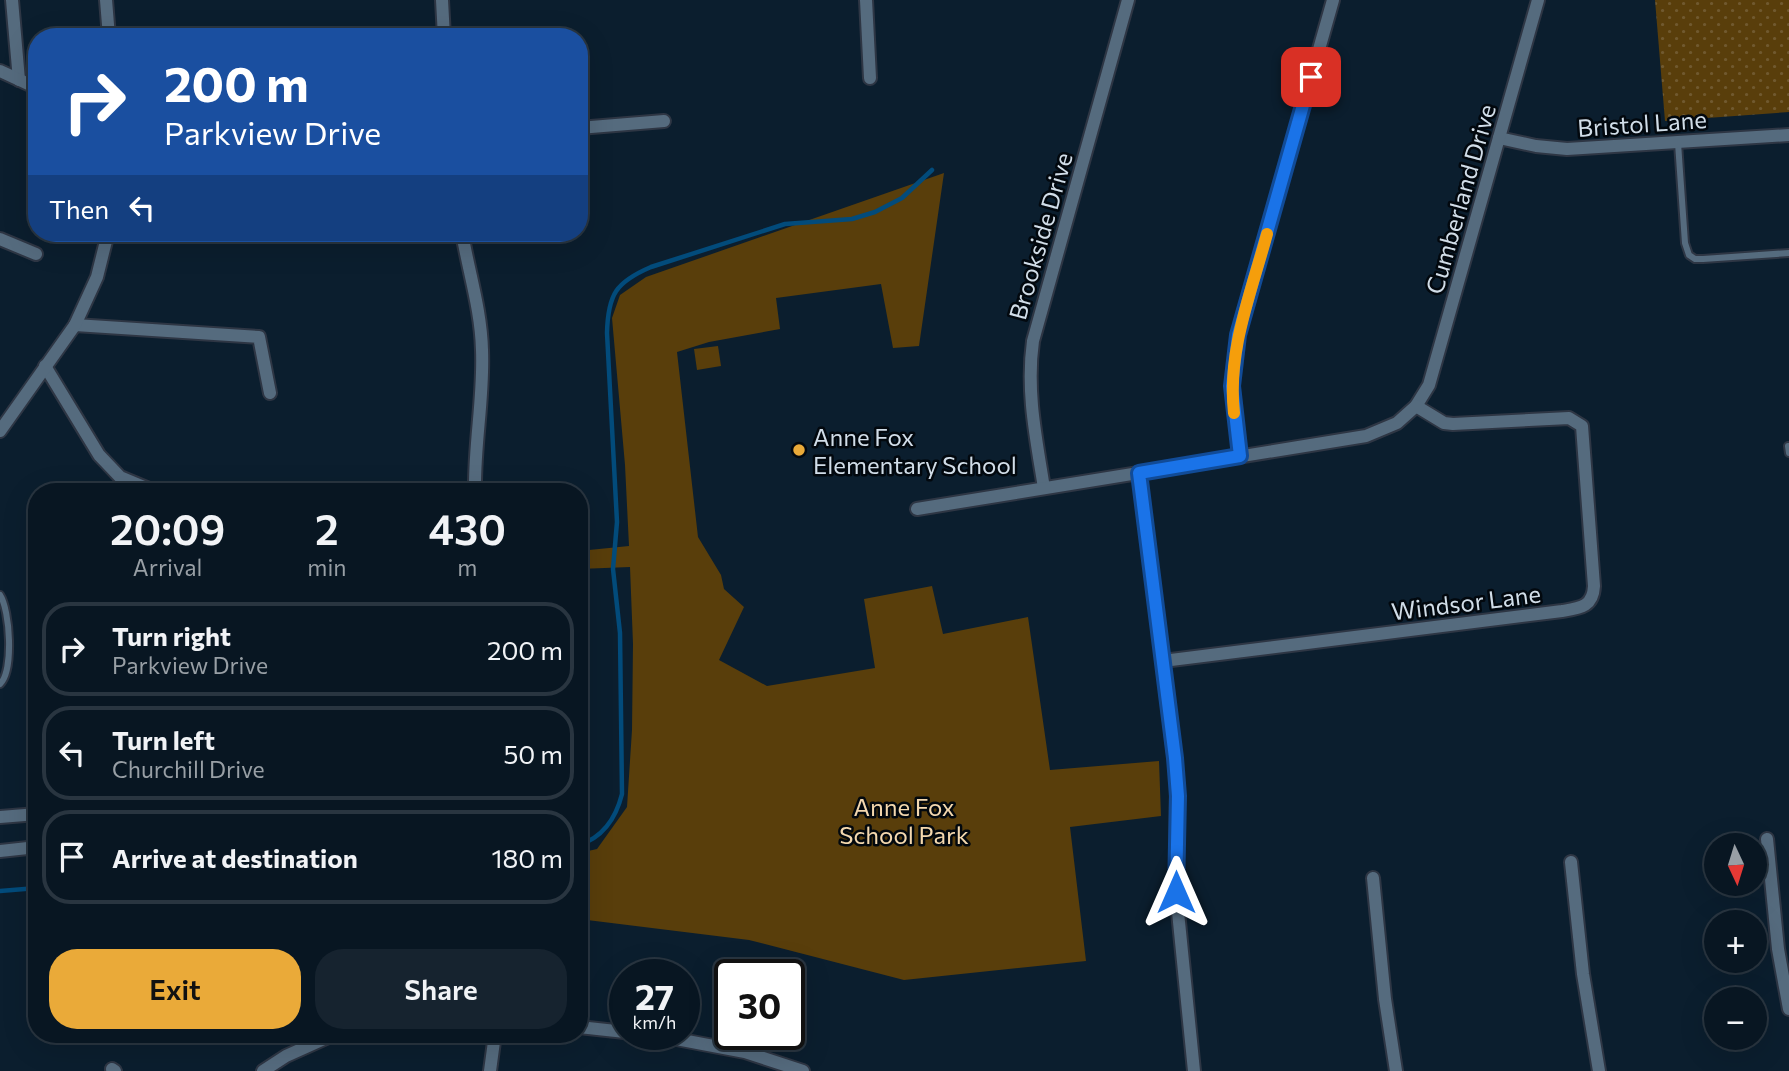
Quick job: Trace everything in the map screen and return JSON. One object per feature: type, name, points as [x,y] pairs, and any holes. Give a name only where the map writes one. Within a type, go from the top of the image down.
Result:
[{"type":"street","points":[[12,0],[19,80]]},
{"type":"street","points":[[106,0],[108,28]]},
{"type":"street","points":[[442,0],[444,28]]},
{"type":"street","points":[[866,0],[870,78]]},
{"type":"street","name":"Brookside Drive","points":[[1044,488],[1030,400],[1032,341],[1128,0]]},
{"type":"street","points":[[1240,456],[1232,386],[1238,335],[1333,0]]},
{"type":"street","name":"Cumberland Drive","points":[[1416,406],[1429,385],[1538,0]]},
{"type":"street","points":[[0,71],[28,84]]},
{"type":"street","points":[[588,127],[664,121]]},
{"type":"street","name":"Bristol Lane","points":[[1499,138],[1567,149],[1789,135]]},
{"type":"street","points":[[0,239],[36,254]]},
{"type":"street","points":[[0,431],[5,413],[75,326],[97,277],[106,242]]},
{"type":"street","points":[[463,242],[477,299],[482,349],[475,483]]},
{"type":"street","points":[[75,326],[259,337],[270,393]]},
{"type":"street","points":[[45,366],[99,455],[120,477],[134,483]]},
{"type":"street","points":[[917,509],[1376,433],[1397,423],[1416,406]]},
{"type":"street","name":"Windsor Lane","points":[[1163,661],[1586,606],[1593,598],[1594,586],[1584,435],[1579,423],[1569,418],[1561,418],[1453,424],[1444,423],[1416,406]]},
{"type":"street","points":[[1139,473],[1177,778],[1176,892],[1194,1071]]},
{"type":"street","points":[[0,817],[28,815]]},
{"type":"street","points":[[1768,839],[1778,949],[1789,1009]]},
{"type":"street","points":[[0,851],[28,848]]},
{"type":"street","points":[[1571,862],[1583,974],[1599,1071]]},
{"type":"street","points":[[1373,878],[1383,988],[1396,1071]]},
{"type":"street","points":[[588,1028],[609,1030]]},
{"type":"street","points":[[262,1071],[315,1043]]},
{"type":"street","points":[[490,1071],[494,1043]]},
{"type":"street","points":[[700,1044],[744,1052],[803,1071]]},
{"type":"lane","points":[[1678,142],[1685,243],[1689,255],[1695,259],[1703,259],[1789,253]]},
{"type":"lane","points":[[1788,446],[1789,453]]},
{"type":"lane","points":[[0,595],[5,605],[10,665],[6,678],[0,684]]},
{"type":"green space","points":[[1655,0],[1789,0],[1789,112],[1665,121]]},
{"type":"green space","name":"Anne Fox School Park","points":[[944,173],[919,346],[893,348],[881,284],[776,298],[780,329],[709,342],[677,352],[698,537],[721,575],[724,589],[744,607],[719,660],[767,686],[875,668],[864,599],[932,586],[943,634],[1028,617],[1050,770],[1159,761],[1161,816],[1070,827],[1086,961],[904,980],[749,940],[588,920],[588,851],[597,849],[627,807],[632,730],[633,644],[630,567],[588,569],[588,550],[629,546],[612,318],[620,295],[646,277]]},
{"type":"green space","points":[[718,346],[721,366],[697,370],[694,349]]},
{"type":"waterway","points":[[588,841],[608,826],[622,794],[620,633],[613,569],[617,522],[607,333],[609,308],[616,291],[630,278],[651,267],[785,224],[852,219],[875,212],[902,198],[932,170]]},
{"type":"waterway","points":[[0,891],[28,889]]},
{"type":"slow traffic","points":[[1234,413],[1232,386],[1238,335],[1267,234]]},
{"type":"place","name":"Anne Fox Elementary School","points":[[799,450]]},
{"type":"route","points":[[1176,892],[1178,796],[1175,758],[1139,473],[1240,456],[1232,386],[1238,335],[1311,77]]}]
